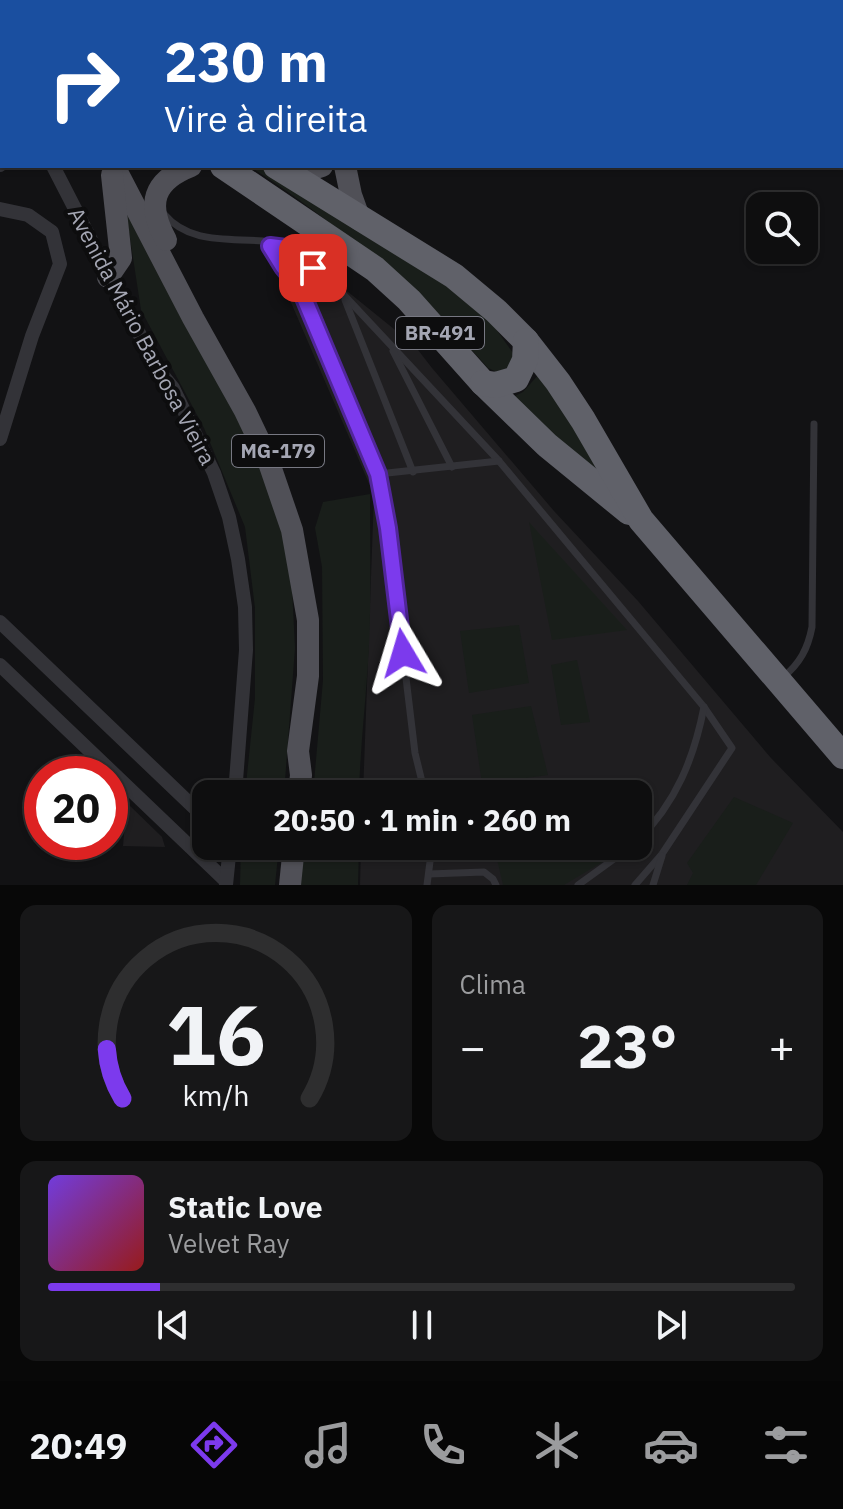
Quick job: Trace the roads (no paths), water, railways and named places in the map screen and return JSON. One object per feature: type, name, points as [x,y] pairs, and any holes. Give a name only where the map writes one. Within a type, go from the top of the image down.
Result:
[{"type":"highway","name":"BR-491","points":[[226,168],[375,269],[440,332],[483,383],[547,445],[641,520]]},
{"type":"highway","name":"BR-491","points":[[279,168],[454,276],[526,341],[583,420],[641,520],[843,756]]},
{"type":"highway","points":[[483,383],[496,385],[516,379],[525,360],[526,341]]},
{"type":"main road","points":[[108,277],[121,258],[113,168]]},
{"type":"main road","name":"MG-179","points":[[114,168],[245,411],[267,457],[292,530],[308,620],[308,676],[298,751],[300,780]]},
{"type":"main road","points":[[154,203],[155,195],[172,175],[187,168]]},
{"type":"main road","points":[[279,168],[303,172],[316,168]]},
{"type":"main road","points":[[345,168],[360,220]]},
{"type":"main road","name":"MG-179","points":[[154,203],[161,231],[280,453],[302,523],[313,568],[320,619],[319,679],[312,755],[302,780]]},
{"type":"main road","points":[[290,885],[293,860]]},
{"type":"street","name":"Avenida Mário Barbosa Vieira","points":[[54,168],[108,277],[159,371],[173,388],[214,473],[229,517],[245,607],[246,650],[236,780]]},
{"type":"street","points":[[0,209],[28,215],[52,232],[60,264],[32,336],[0,439]]},
{"type":"street","points":[[0,622],[192,806]]},
{"type":"street","points":[[0,665],[226,883]]},
{"type":"street","points":[[226,883],[228,860]]},
{"type":"lane","points":[[154,203],[172,224],[187,232],[202,237],[263,241],[299,286],[378,474],[388,528],[415,753],[422,780]]},
{"type":"lane","points":[[270,246],[286,248],[343,294],[499,461],[704,707],[732,748],[662,854],[635,885]]},
{"type":"lane","points":[[343,294],[413,472]]},
{"type":"lane","points":[[388,342],[452,467]]},
{"type":"lane","points":[[778,682],[800,660],[809,645],[812,627],[814,424]]},
{"type":"lane","points":[[378,474],[499,461]]},
{"type":"lane","points":[[652,825],[682,781],[697,742],[704,707]]},
{"type":"lane","points":[[653,885],[662,854]]},
{"type":"lane","points":[[427,885],[430,860]]},
{"type":"lane","points":[[578,885],[613,860]]},
{"type":"lane","points":[[429,874],[484,872],[496,885]]}]
